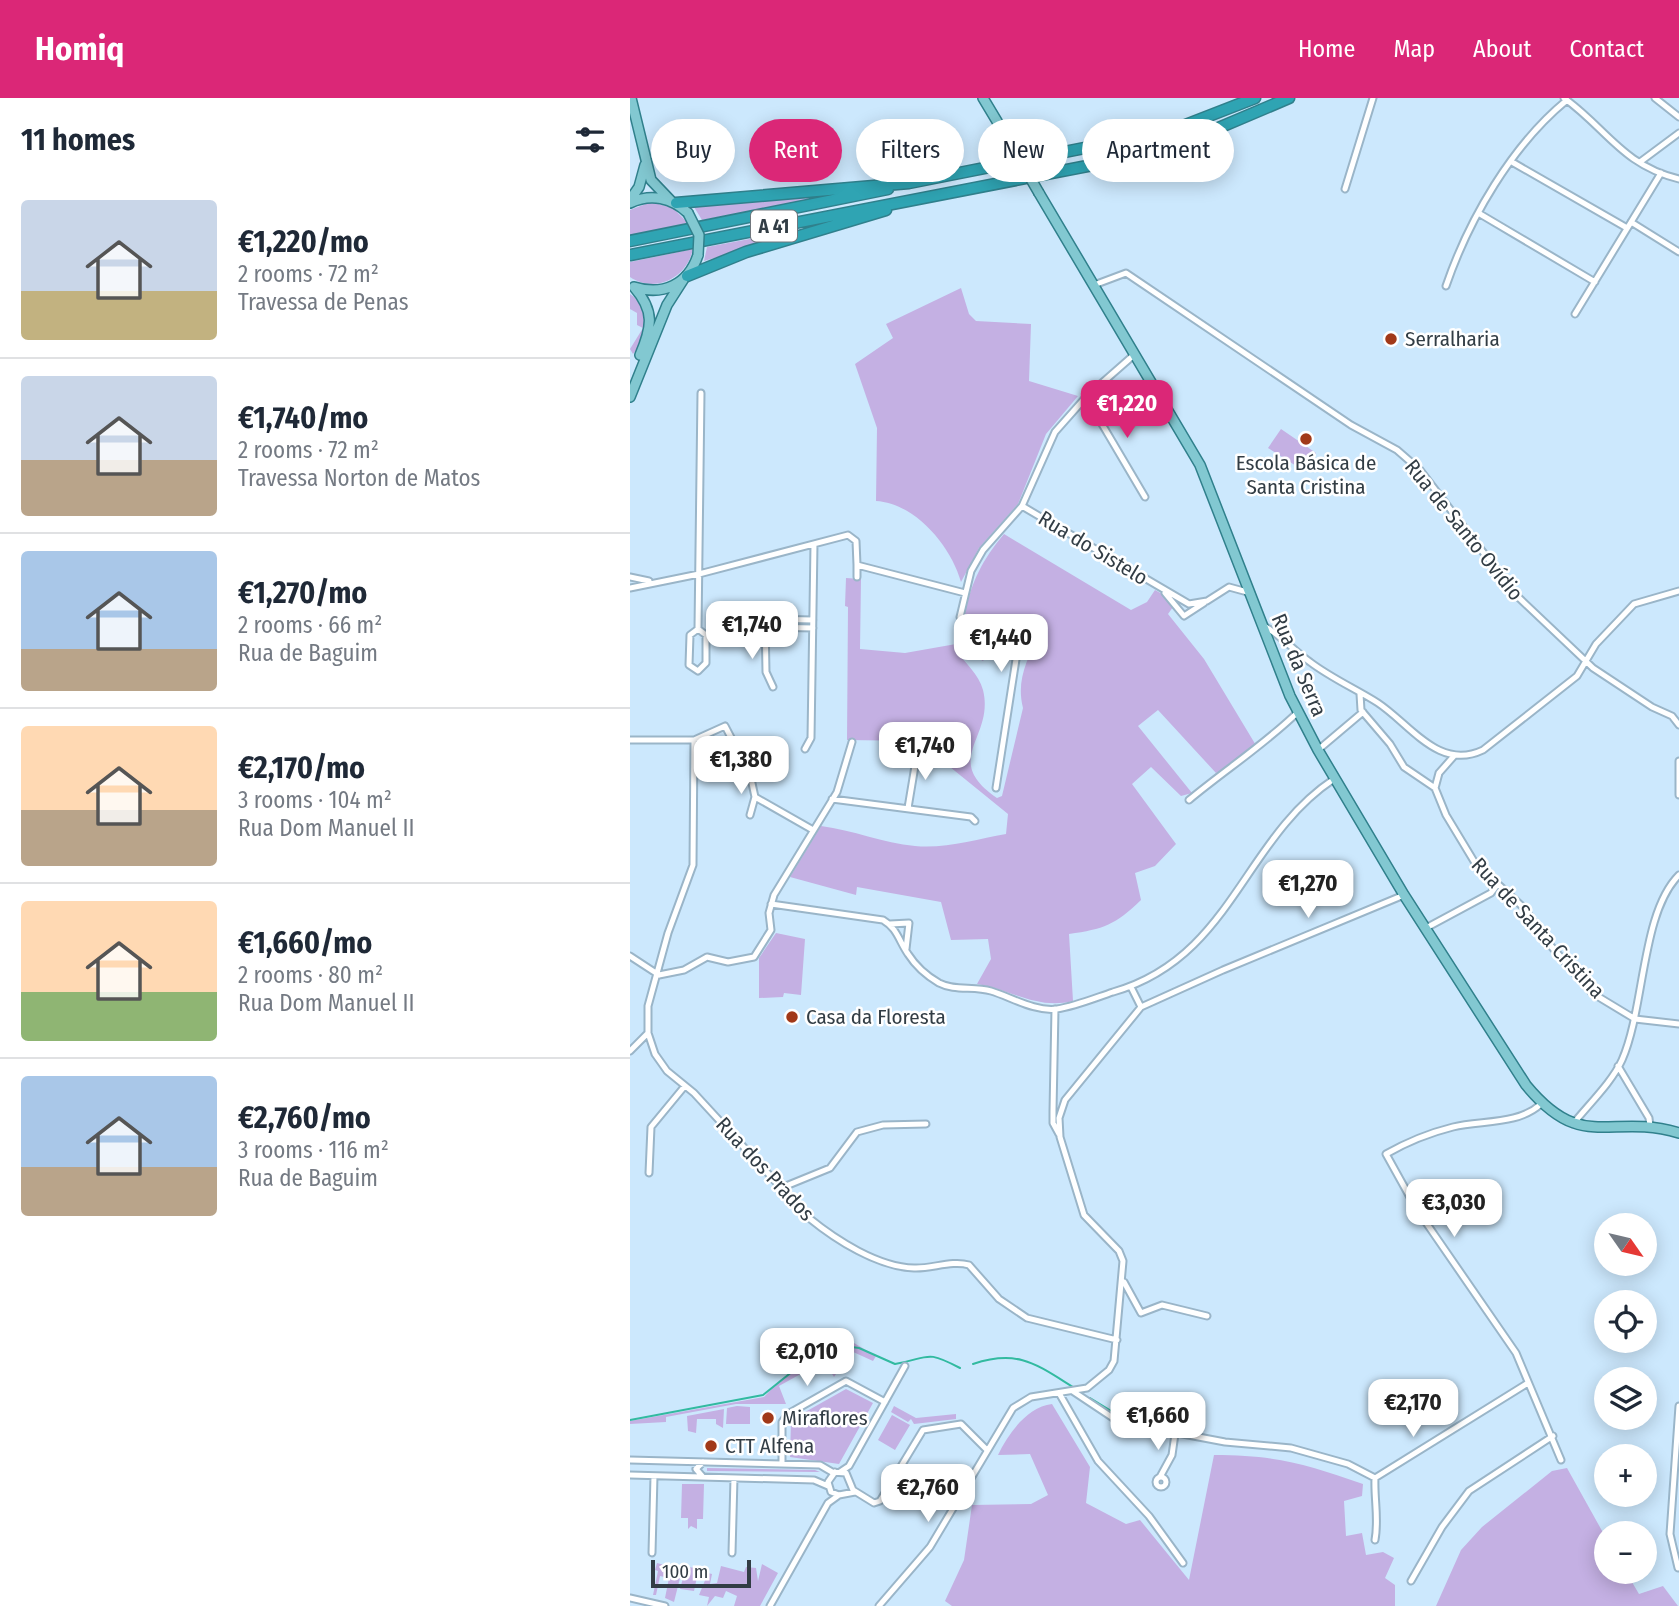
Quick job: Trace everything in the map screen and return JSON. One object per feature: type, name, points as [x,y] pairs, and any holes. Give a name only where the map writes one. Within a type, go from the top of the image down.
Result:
[{"type":"highway","name":"A 41","points":[[630,241],[873,194],[909,183],[1170,131],[1255,98]]},
{"type":"highway","name":"A 41","points":[[630,255],[919,200],[1176,146],[1289,98]]},
{"type":"highway","points":[[673,202],[909,183]]},
{"type":"highway","points":[[685,278],[747,252],[919,200]]},
{"type":"main road","points":[[630,397],[667,305],[698,255],[699,235],[688,213],[652,180],[631,98]]},
{"type":"main road","name":"Rua da Serra","points":[[983,98],[1200,465],[1298,712],[1334,779],[1404,895],[1526,1085],[1542,1104],[1573,1125]]},
{"type":"main road","points":[[630,202],[642,181],[645,159]]},
{"type":"main road","points":[[630,202],[645,198],[673,202]]},
{"type":"main road","points":[[632,286],[659,290],[685,278]]},
{"type":"main road","points":[[630,380],[649,332],[652,314],[645,299],[632,286]]},
{"type":"main road","points":[[1573,1125],[1587,1128],[1650,1126],[1679,1133]]},
{"type":"street","points":[[1345,189],[1373,98]]},
{"type":"street","points":[[1655,98],[1679,117]]},
{"type":"street","points":[[1446,286],[1455,260],[1512,162],[1566,99],[1617,149],[1661,173],[1679,179]]},
{"type":"street","points":[[1640,162],[1679,132]]},
{"type":"street","points":[[630,137],[641,136]]},
{"type":"street","points":[[1512,162],[1679,252]]},
{"type":"street","points":[[1575,314],[1661,173]]},
{"type":"street","points":[[1480,214],[1595,282]]},
{"type":"street","name":"Rua de Santo Ovídio","points":[[1094,285],[1126,273],[1351,425],[1398,450],[1420,470],[1516,595],[1585,662],[1652,707],[1672,716],[1679,725]]},
{"type":"street","points":[[996,788],[1017,653],[960,617],[971,571],[983,550],[1022,506],[1046,447],[1086,397],[1135,354]]},
{"type":"street","points":[[698,629],[701,393]]},
{"type":"street","points":[[1086,397],[1145,497]]},
{"type":"street","name":"Rua do Sistelo","points":[[1022,506],[1163,591],[1189,604],[1207,601]]},
{"type":"street","points":[[630,588],[699,574],[848,535],[853,537],[856,577]]},
{"type":"street","points":[[805,749],[811,738],[814,544]]},
{"type":"street","points":[[857,565],[965,593]]},
{"type":"street","points":[[630,577],[655,583]]},
{"type":"street","name":"Rua do Sistelo","points":[[1163,591],[1184,616],[1229,587],[1251,593]]},
{"type":"street","points":[[1264,626],[1281,636],[1294,651],[1312,664],[1379,704],[1436,749],[1454,756],[1465,756],[1483,750],[1577,676],[1595,644],[1634,604],[1679,591]]},
{"type":"street","points":[[773,687],[766,672],[765,619],[813,620]]},
{"type":"street","points":[[765,627],[813,628]]},
{"type":"street","points":[[698,629],[706,635],[706,663],[698,671],[690,665],[690,635],[698,629]]},
{"type":"street","points":[[1360,694],[1363,712],[1390,744],[1404,767],[1435,788],[1439,774],[1454,756]]},
{"type":"street","points":[[1189,800],[1229,766],[1270,739],[1298,712]]},
{"type":"street","points":[[1318,750],[1363,712]]},
{"type":"street","points":[[1672,716],[1679,713]]},
{"type":"street","points":[[630,740],[694,740],[720,726],[728,729],[750,774],[755,797],[750,814]]},
{"type":"street","name":"Rua dos Prados","points":[[694,740],[693,865],[668,933],[659,975],[648,1006],[648,1032],[661,1064],[694,1093],[823,1230],[870,1255],[913,1268],[969,1265],[999,1300],[1027,1318],[1117,1340]]},
{"type":"street","points":[[630,956],[659,975],[684,970],[707,957],[728,962],[754,957],[771,930],[771,904],[843,779],[852,742]]},
{"type":"street","points":[[908,808],[918,748]]},
{"type":"street","points":[[1679,761],[1679,795]]},
{"type":"street","points":[[771,904],[884,920],[890,924],[906,952],[928,976],[942,985],[988,990],[1027,1004],[1055,1009],[1131,987],[1174,963],[1205,936],[1271,843],[1314,792],[1334,779]]},
{"type":"street","name":"Rua de Santa Cristina","points":[[1435,788],[1446,815],[1475,863],[1525,909],[1544,938],[1592,993],[1635,1019]]},
{"type":"street","points":[[755,797],[813,830]]},
{"type":"street","points":[[832,799],[971,817],[975,821]]},
{"type":"street","points":[[1573,1125],[1618,1066],[1635,1019],[1658,905],[1668,886],[1679,875]]},
{"type":"street","points":[[1426,928],[1491,892],[1497,884]]},
{"type":"street","points":[[1060,1137],[1059,1118],[1065,1100],[1141,1007],[1404,895]]},
{"type":"street","points":[[890,924],[909,923],[906,952]]},
{"type":"street","points":[[1131,987],[1141,1007]]},
{"type":"street","points":[[879,1606],[924,1555],[1013,1408],[1021,1401],[1087,1388],[1103,1378],[1114,1361],[1124,1281],[1123,1261],[1119,1251],[1084,1214],[1060,1137],[1053,1123],[1055,1009]]},
{"type":"street","points":[[1635,1019],[1679,1024]]},
{"type":"street","points":[[630,1051],[648,1032]]},
{"type":"street","points":[[1618,1066],[1649,1118],[1650,1126]]},
{"type":"street","points":[[649,1173],[651,1127],[684,1087]]},
{"type":"street","points":[[1542,1104],[1531,1114],[1454,1127],[1409,1141],[1386,1154],[1416,1208],[1516,1353],[1561,1460]]},
{"type":"street","points":[[781,1188],[830,1168],[857,1132],[883,1125],[926,1124]]},
{"type":"street","points":[[1124,1281],[1141,1313],[1162,1305],[1207,1317]]},
{"type":"street","points":[[856,1493],[851,1486],[849,1466],[905,1366]]},
{"type":"street","points":[[782,1463],[782,1422],[788,1414],[846,1381],[885,1402]]},
{"type":"street","points":[[1376,1478],[1528,1383]]},
{"type":"street","points":[[1073,1392],[1119,1422],[1175,1434],[1291,1448],[1348,1464],[1376,1478]]},
{"type":"street","points":[[1059,1393],[1098,1461],[1149,1516],[1183,1563]]},
{"type":"street","points":[[1678,1568],[1670,1534],[1679,1406]]},
{"type":"street","points":[[770,1606],[828,1503],[847,1492],[856,1493],[874,1503],[880,1501],[920,1433],[930,1428],[963,1425],[987,1450]]},
{"type":"street","points":[[1160,1477],[1172,1455],[1175,1434]]},
{"type":"street","points":[[1411,1581],[1442,1527],[1469,1491],[1553,1436]]},
{"type":"street","points":[[630,1460],[820,1465],[849,1476]]},
{"type":"street","points":[[682,1477],[690,1469],[683,1461]]},
{"type":"street","points":[[706,1462],[699,1464],[696,1469],[698,1475],[706,1477]]},
{"type":"street","points":[[828,1503],[829,1478],[849,1466]]},
{"type":"street","points":[[630,1475],[817,1480],[839,1495]]},
{"type":"street","points":[[652,1553],[653,1476]]},
{"type":"street","points":[[732,1553],[734,1478]]},
{"type":"street","points":[[1375,1540],[1378,1524],[1374,1502],[1376,1478]]},
{"type":"street","points":[[847,1492],[851,1486]]},
{"type":"street","points":[[630,1598],[664,1606]]},
{"type":"shaded area","points":[[834,195],[702,220],[694,207]]},
{"type":"shaded area","points":[[651,202],[673,208],[688,223],[630,235],[630,210]]},
{"type":"shaded area","points":[[812,227],[795,235],[704,261],[707,247]]},
{"type":"shaded area","points":[[693,249],[684,268],[669,280],[650,284],[630,277],[630,262]]},
{"type":"shaded area","points":[[961,288],[969,314],[976,321],[1031,324],[1029,381],[1078,396],[1046,434],[1018,504],[979,548],[961,582],[949,554],[929,529],[904,509],[876,501],[877,428],[855,364],[893,338],[886,324]]},
{"type":"shaded area","points":[[630,294],[642,307],[645,323],[642,340],[633,354],[630,349],[643,328],[637,325],[637,313],[630,309]]},
{"type":"shaded area","points":[[1281,429],[1316,453],[1304,471],[1268,448]]},
{"type":"shaded area","points":[[1004,534],[1131,610],[1147,602],[1155,590],[1164,595],[1173,607],[1168,614],[1204,659],[1257,747],[1216,773],[1158,710],[1138,726],[1192,793],[1181,796],[1151,767],[1132,784],[1176,844],[1155,866],[1135,873],[1141,900],[1132,908],[1108,924],[1069,934],[1073,1001],[1060,1003],[1036,1001],[977,984],[991,959],[988,939],[951,940],[941,902],[857,887],[856,895],[790,877],[821,826],[926,847],[1006,834],[1008,814],[918,741],[847,740],[848,607],[845,606],[846,578],[861,579],[860,649],[905,653],[956,644],[955,649],[975,673],[983,690],[985,707],[973,747],[972,771],[981,784],[997,798],[1002,796],[1023,708],[1021,689],[1024,670],[1039,635],[1028,629],[1016,641],[965,614],[979,571]]},
{"type":"shaded area","points":[[965,632],[991,648],[983,661],[957,645]]},
{"type":"shaded area","points":[[776,933],[805,939],[801,995],[784,993],[783,997],[759,998],[759,958]]},
{"type":"shaded area","points":[[854,1343],[876,1356],[873,1361],[851,1351],[834,1377],[824,1361],[779,1386],[786,1404],[736,1404],[666,1417],[666,1422],[630,1424],[630,1421],[764,1397],[780,1380],[799,1367]]},
{"type":"shaded area","points":[[846,1389],[873,1403],[839,1464],[790,1457],[791,1420]]},
{"type":"shaded area","points":[[1052,1404],[1090,1467],[1086,1503],[1126,1524],[1140,1520],[1189,1580],[1214,1455],[1290,1462],[1363,1484],[1362,1496],[1344,1501],[1346,1536],[1362,1533],[1366,1555],[1383,1552],[1394,1558],[1385,1578],[1395,1585],[1395,1606],[952,1606],[945,1601],[964,1560],[972,1505],[1031,1504],[1048,1495],[1030,1454],[998,1455],[1019,1423],[1034,1410]]},
{"type":"shaded area","points":[[894,1406],[916,1418],[956,1414],[956,1419],[914,1424],[911,1419],[908,1422],[891,1412]]},
{"type":"shaded area","points":[[750,1407],[750,1424],[726,1424],[727,1408]]},
{"type":"shaded area","points":[[724,1409],[723,1428],[716,1424],[716,1419],[697,1419],[696,1433],[688,1431],[687,1416]]},
{"type":"shaded area","points":[[892,1415],[910,1425],[895,1450],[878,1440]]},
{"type":"shaded area","points":[[707,1468],[815,1470],[820,1472],[707,1471]]},
{"type":"shaded area","points":[[1567,1468],[1597,1521],[1594,1521],[1594,1584],[1633,1584],[1639,1594],[1663,1586],[1678,1606],[1436,1606],[1461,1550],[1482,1527],[1552,1471]]},
{"type":"shaded area","points":[[682,1484],[704,1484],[703,1519],[697,1519],[697,1529],[691,1526],[688,1529],[688,1518],[681,1518]]},
{"type":"shaded area","points":[[657,1563],[672,1567],[671,1575],[675,1568],[682,1570],[674,1602],[665,1598],[669,1578],[660,1576],[656,1595],[653,1595]]},
{"type":"shaded area","points":[[762,1564],[778,1573],[760,1606],[734,1606],[737,1596],[726,1591],[723,1598],[715,1596],[707,1606],[709,1597],[699,1595],[708,1573],[712,1574],[710,1584],[717,1583],[721,1566],[744,1572],[746,1567],[756,1568],[758,1581]]},
{"type":"shaded area","points":[[686,1567],[699,1568],[694,1591],[680,1589]]},
{"type":"waterway","points":[[630,1420],[763,1395],[798,1367],[844,1346],[859,1348],[895,1364],[933,1357],[960,1368]]},
{"type":"waterway","points":[[973,1364],[1002,1358],[1026,1361],[1073,1387]]},
{"type":"waterway","points":[[1090,1398],[1126,1420],[1203,1417]]},
{"type":"place","name":"Serralharia","points":[[1391,339]]},
{"type":"place","name":"Escola Básica de Santa Cristina","points":[[1306,439]]},
{"type":"place","name":"Casa da Floresta","points":[[792,1017]]},
{"type":"place","name":"Miraflores","points":[[768,1418]]},
{"type":"place","name":"CTT Alfena","points":[[711,1446]]}]
